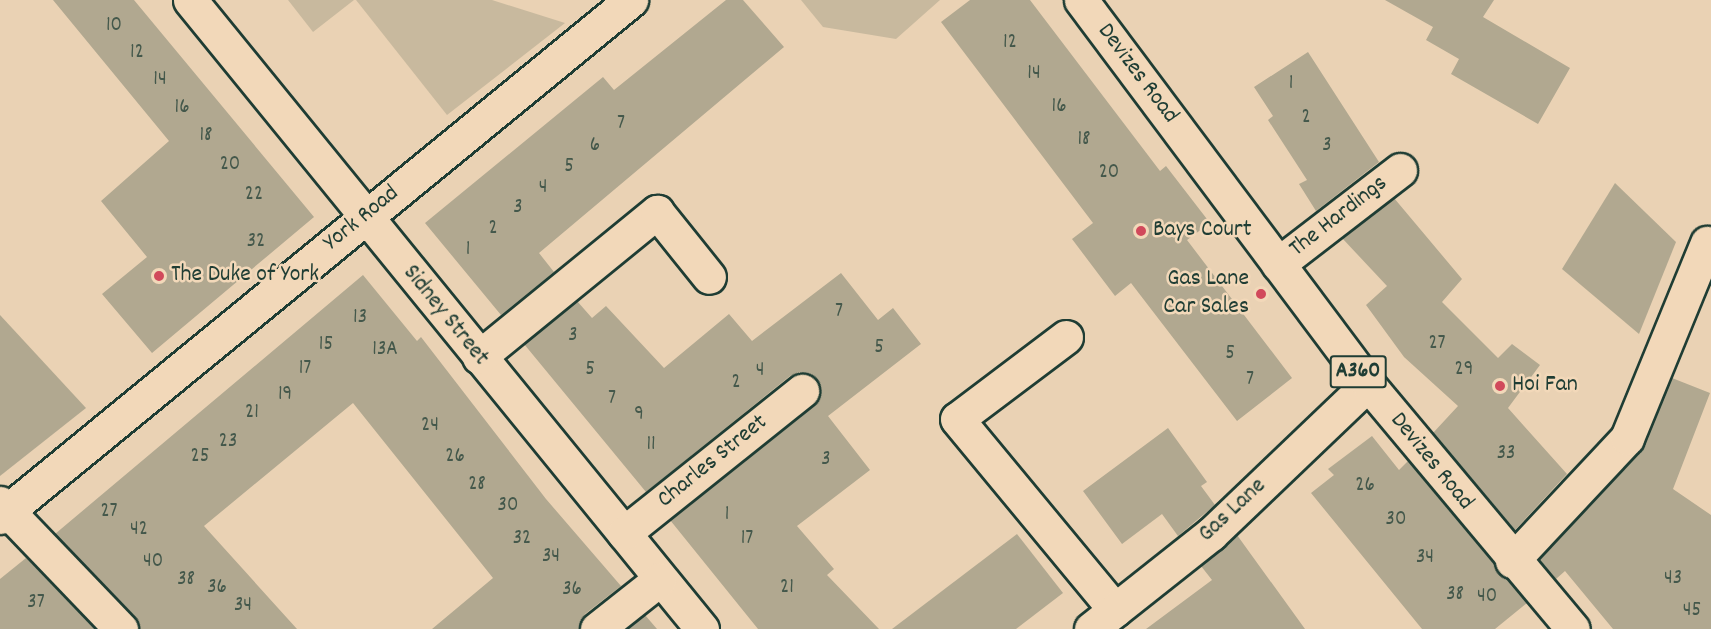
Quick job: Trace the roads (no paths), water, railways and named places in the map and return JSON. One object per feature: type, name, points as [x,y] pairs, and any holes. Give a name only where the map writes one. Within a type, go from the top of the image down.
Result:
[{"type":"street","name":"Sidney Street","points":[[190,0],[364,217],[702,629]]},
{"type":"street","points":[[590,39],[593,0]]},
{"type":"street","name":"York Road","points":[[3,510],[364,217],[590,39],[631,0]]},
{"type":"street","name":"Devizes Road","points":[[1081,0],[1368,384],[1512,561],[1573,629]]},
{"type":"street","name":"The Hardings","points":[[1278,264],[1400,170]]},
{"type":"street","points":[[479,357],[657,212],[710,277]]},
{"type":"street","points":[[1512,561],[1627,438],[1707,243]]},
{"type":"street","points":[[1066,337],[957,418],[1103,619]]},
{"type":"street","name":"Gas Lane","points":[[1103,619],[1211,534],[1368,384]]},
{"type":"street","name":"Charles Street","points":[[624,533],[802,391]]},
{"type":"street","points":[[3,510],[121,629]]},
{"type":"street","points":[[597,629],[660,579]]},
{"type":"place","name":"Bays Court","points":[[1141,231]]},
{"type":"place","name":"The Duke of York","points":[[159,276]]},
{"type":"place","name":"Gas Lane Car Sales","points":[[1261,294]]},
{"type":"place","name":"Hoi Fan","points":[[1500,386]]}]
